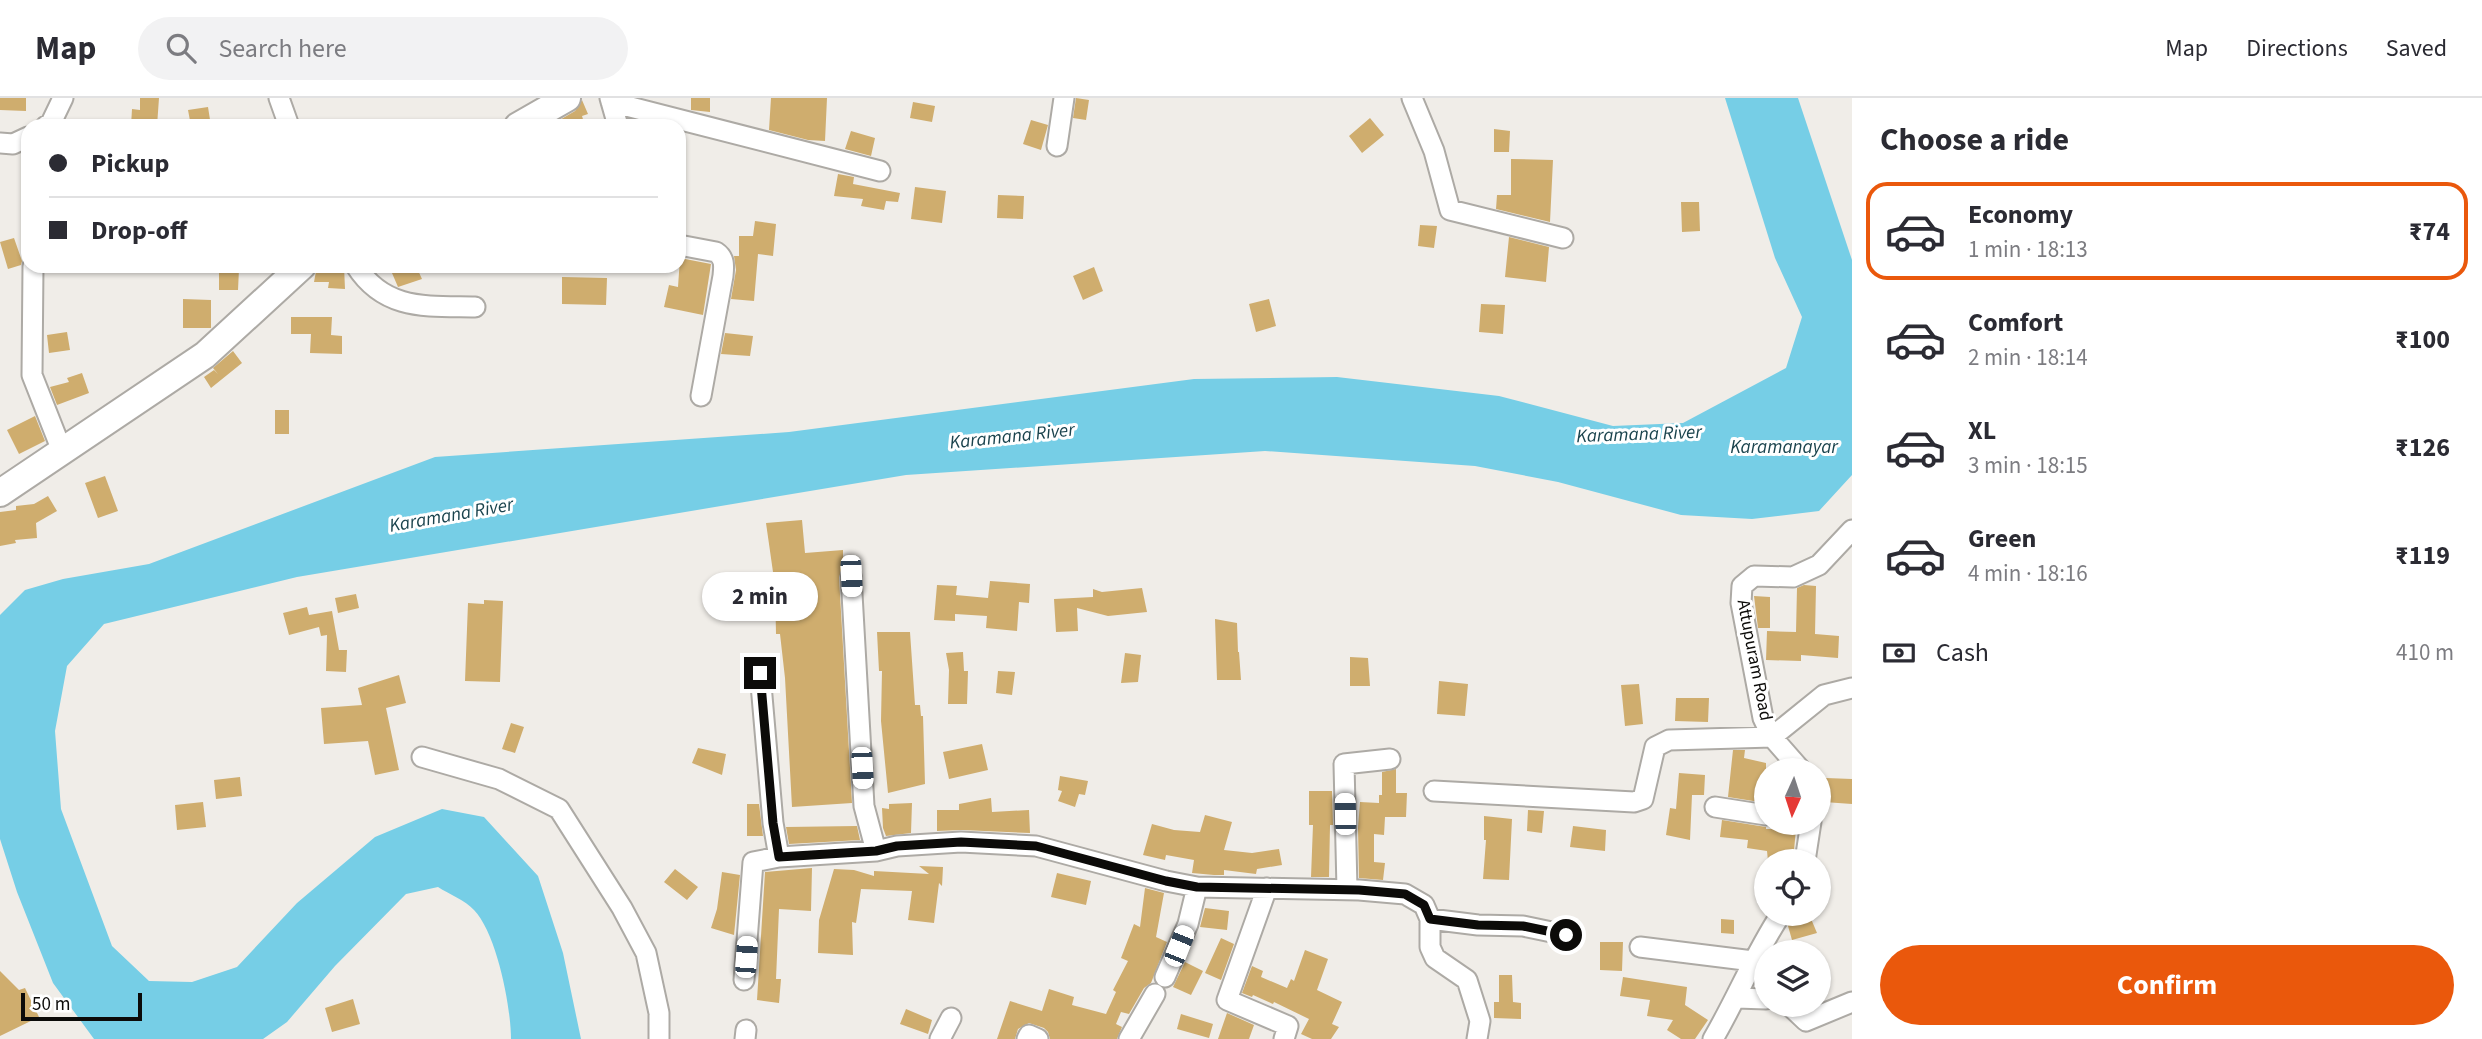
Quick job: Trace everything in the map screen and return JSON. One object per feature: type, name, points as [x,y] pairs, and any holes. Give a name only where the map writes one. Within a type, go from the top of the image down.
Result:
[{"type":"main road","points":[[530,119],[567,98]]},
{"type":"main road","points":[[0,492],[205,355],[294,273]]},
{"type":"street","points":[[53,119],[63,98]]},
{"type":"street","points":[[279,98],[286,119]]},
{"type":"street","points":[[1057,146],[1064,98]]},
{"type":"street","points":[[1412,98],[1434,151],[1450,209],[1563,238]]},
{"type":"street","points":[[610,100],[616,119]]},
{"type":"street","points":[[610,100],[682,119]]},
{"type":"street","points":[[686,120],[880,171]]},
{"type":"street","points":[[0,143],[13,144],[21,140]]},
{"type":"street","points":[[686,247],[716,252],[721,255],[724,263],[701,396]]},
{"type":"street","points":[[33,273],[32,375],[62,451]]},
{"type":"street","points":[[362,273],[379,293],[414,306],[475,307]]},
{"type":"street","name":"Attupuram Road","points":[[1790,758],[1772,737],[1763,718],[1741,603],[1742,586],[1754,576],[1793,577],[1819,565],[1852,530]]},
{"type":"street","points":[[851,576],[864,806],[876,851]]},
{"type":"street","points":[[760,673],[773,823],[779,857]]},
{"type":"street","points":[[1434,791],[1634,802],[1643,799],[1655,747],[1669,740],[1772,737],[1824,695],[1852,688]]},
{"type":"street","points":[[422,757],[499,779],[558,809],[622,908],[646,953],[659,1013],[659,1039]]},
{"type":"street","points":[[1347,889],[1344,764],[1390,759]]},
{"type":"street","points":[[1715,807],[1754,813]]},
{"type":"street","points":[[744,980],[753,862],[779,857],[961,842],[1036,846],[1197,887],[1347,889],[1405,894],[1424,905],[1430,919],[1430,947],[1435,958],[1467,980],[1480,1021],[1477,1039]]},
{"type":"street","points":[[1129,1039],[1160,985],[1188,924],[1197,887]]},
{"type":"street","points":[[1267,888],[1227,1000],[1288,1026],[1284,1039]]},
{"type":"street","points":[[1430,919],[1478,925],[1523,926],[1566,935]]},
{"type":"street","points":[[1713,1039],[1774,926]]},
{"type":"street","points":[[1640,947],[1753,961]]},
{"type":"street","points":[[1737,998],[1754,999]]},
{"type":"street","points":[[1831,1011],[1852,1002]]},
{"type":"street","points":[[940,1039],[951,1018]]},
{"type":"street","points":[[1027,1039],[1028,1035],[1038,1039]]},
{"type":"water","name":"Karamanayar","points":[[1725,98],[1798,98],[1852,260],[1852,475],[1819,511],[1752,519],[1681,515],[1558,482],[1475,466],[1265,451],[906,475],[297,577],[104,624],[67,666],[55,731],[61,809],[112,946],[149,981],[192,982],[237,967],[297,903],[375,837],[442,809],[484,817],[538,876],[563,953],[581,1039],[511,1039],[501,972],[482,921],[471,907],[438,887],[406,894],[335,966],[287,1022],[263,1039],[94,1039],[53,983],[17,892],[0,839],[0,615],[25,590],[63,579],[149,564],[435,457],[789,432],[1194,379],[1337,377],[1499,396],[1613,426],[1683,423],[1786,368],[1802,317],[1775,258]]},
{"type":"building","points":[[0,98],[26,98],[26,111],[0,110]]},
{"type":"building","points":[[140,98],[159,98],[158,119],[131,119],[132,109],[140,110]]},
{"type":"building","points":[[691,98],[710,98],[710,112],[691,110]]},
{"type":"building","points":[[771,98],[827,98],[825,141],[808,140],[769,130]]},
{"type":"building","points":[[1076,98],[1089,100],[1086,120],[1073,118]]},
{"type":"building","points":[[582,100],[588,114],[582,116],[583,119],[561,119],[575,111]]},
{"type":"building","points":[[913,102],[935,106],[932,122],[910,118]]},
{"type":"building","points":[[208,107],[210,119],[190,119],[188,110]]},
{"type":"building","points":[[1370,118],[1384,135],[1362,153],[1349,136]]},
{"type":"building","points":[[1031,120],[1048,125],[1041,150],[1023,144]]},
{"type":"building","points":[[1494,129],[1510,131],[1509,152],[1494,152]]},
{"type":"building","points":[[851,131],[875,138],[871,156],[845,149]]},
{"type":"building","points":[[1511,159],[1553,160],[1550,222],[1496,209],[1497,195],[1511,195]]},
{"type":"building","points":[[838,174],[854,177],[853,184],[900,193],[898,202],[886,201],[884,210],[861,206],[863,199],[834,196]]},
{"type":"building","points":[[915,187],[946,191],[942,223],[911,219]]},
{"type":"building","points":[[998,195],[1024,196],[1023,219],[997,218]]},
{"type":"building","points":[[1681,202],[1699,202],[1700,231],[1682,232]]},
{"type":"building","points":[[755,221],[776,224],[773,256],[758,254],[754,301],[731,299],[736,270],[734,256],[739,256],[739,236],[753,236]]},
{"type":"building","points":[[1420,225],[1437,226],[1434,248],[1418,246]]},
{"type":"building","points":[[1509,237],[1549,247],[1546,282],[1505,277]]},
{"type":"building","points":[[14,238],[21,265],[8,269],[0,242]]},
{"type":"building","points":[[686,259],[711,264],[703,315],[664,307],[669,285],[678,287],[679,273],[686,273]]},
{"type":"building","points":[[1094,267],[1103,291],[1083,300],[1073,276]]},
{"type":"building","points":[[219,273],[239,273],[238,290],[219,290]]},
{"type":"building","points":[[316,273],[344,273],[345,289],[328,288],[329,282],[314,282]]},
{"type":"building","points":[[392,273],[419,273],[422,279],[398,287]]},
{"type":"building","points":[[562,277],[607,278],[606,305],[562,304]]},
{"type":"building","points":[[183,299],[211,300],[211,328],[183,328]]},
{"type":"building","points":[[1269,299],[1276,326],[1256,332],[1249,304]]},
{"type":"building","points":[[1481,304],[1505,305],[1503,334],[1479,332]]},
{"type":"building","points":[[291,317],[332,317],[331,335],[342,336],[342,354],[310,353],[311,334],[291,334]]},
{"type":"building","points":[[67,332],[70,350],[49,353],[47,335]]},
{"type":"building","points":[[725,333],[753,336],[750,356],[721,354]]},
{"type":"building","points":[[233,351],[242,363],[211,388],[204,377],[214,370],[218,374],[213,368]]},
{"type":"building","points":[[82,373],[89,393],[57,405],[50,387],[69,382],[67,378]]},
{"type":"building","points":[[275,410],[289,410],[289,434],[275,434]]},
{"type":"building","points":[[35,416],[45,441],[19,454],[7,430]]},
{"type":"building","points":[[105,476],[118,511],[98,518],[85,483]]},
{"type":"building","points":[[48,496],[57,511],[36,523],[37,538],[15,540],[16,543],[0,546],[0,512],[16,510],[16,506],[34,504]]},
{"type":"building","points":[[802,520],[805,553],[843,550],[843,567],[839,577],[852,803],[792,807],[785,678],[780,634],[776,634],[775,586],[766,523]]},
{"type":"building","points":[[990,581],[1030,584],[1029,603],[1019,602],[1017,631],[986,628],[987,616],[955,614],[955,621],[934,620],[937,585],[957,586],[956,595],[988,598]]},
{"type":"building","points":[[1804,585],[1816,586],[1815,634],[1839,636],[1838,658],[1801,655],[1801,661],[1766,660],[1767,631],[1796,632],[1797,588]]},
{"type":"building","points":[[1142,588],[1147,612],[1108,616],[1077,608],[1078,631],[1056,632],[1054,599],[1093,597],[1093,589],[1102,592]]},
{"type":"building","points":[[356,594],[359,608],[338,613],[335,598]]},
{"type":"building","points":[[1754,596],[1770,597],[1770,628],[1758,628]]},
{"type":"building","points":[[484,600],[503,601],[500,682],[465,681],[468,603],[484,604]]},
{"type":"building","points":[[307,607],[309,615],[332,611],[339,650],[347,650],[346,672],[326,671],[327,635],[321,636],[319,627],[289,635],[283,613]]},
{"type":"building","points":[[1215,619],[1237,623],[1241,680],[1217,680]]},
{"type":"building","points":[[877,632],[910,632],[915,705],[920,705],[923,716],[925,784],[888,793],[881,721],[882,671],[879,671]]},
{"type":"building","points":[[963,652],[964,671],[968,671],[967,704],[948,704],[949,670],[946,653]]},
{"type":"building","points":[[1125,653],[1141,655],[1138,682],[1121,683]]},
{"type":"building","points":[[1350,657],[1368,658],[1370,686],[1350,686]]},
{"type":"building","points":[[998,671],[1015,672],[1012,695],[996,693]]},
{"type":"building","points":[[399,675],[406,703],[386,708],[399,770],[375,775],[368,741],[324,744],[321,708],[362,705],[358,688]]},
{"type":"building","points":[[1439,681],[1468,684],[1465,716],[1437,714]]},
{"type":"building","points":[[1639,684],[1643,724],[1625,726],[1621,685]]},
{"type":"building","points":[[1676,698],[1709,698],[1708,722],[1675,721]]},
{"type":"building","points":[[511,723],[524,727],[515,753],[502,749]]},
{"type":"building","points":[[982,744],[988,770],[949,779],[943,752]]},
{"type":"building","points":[[698,748],[726,754],[722,775],[692,763]]},
{"type":"building","points":[[1733,750],[1745,750],[1744,758],[1754,760],[1754,801],[1728,797]]},
{"type":"building","points":[[1396,769],[1396,793],[1407,793],[1406,817],[1385,817],[1384,835],[1374,834],[1374,862],[1385,863],[1383,880],[1359,878],[1360,802],[1379,803],[1379,795],[1382,795],[1382,772]]},
{"type":"building","points":[[1679,773],[1705,775],[1704,795],[1692,795],[1690,840],[1666,835],[1670,808],[1676,809]]},
{"type":"building","points":[[1060,776],[1088,781],[1085,795],[1079,794],[1075,807],[1058,801],[1062,791],[1058,790]]},
{"type":"building","points":[[240,777],[242,796],[216,799],[214,780]]},
{"type":"building","points":[[1831,778],[1852,779],[1852,804],[1831,802]]},
{"type":"building","points":[[1309,791],[1332,791],[1333,825],[1330,825],[1329,877],[1311,877],[1313,825],[1309,825]]},
{"type":"building","points":[[991,798],[992,812],[1029,810],[1030,833],[937,831],[937,810],[959,810],[959,804]]},
{"type":"building","points":[[203,802],[206,827],[177,830],[175,805]]},
{"type":"building","points":[[912,803],[911,833],[886,836],[882,808],[889,809],[889,804]]},
{"type":"building","points":[[747,804],[759,804],[763,836],[747,836]]},
{"type":"building","points":[[1528,810],[1544,811],[1542,833],[1527,831]]},
{"type":"building","points":[[1205,815],[1232,822],[1224,850],[1252,853],[1279,849],[1282,865],[1257,869],[1256,874],[1224,870],[1224,875],[1214,875],[1192,873],[1194,860],[1166,855],[1165,860],[1143,855],[1152,824],[1174,830],[1200,832]]},
{"type":"building","points":[[1484,816],[1512,819],[1509,880],[1483,879],[1486,840]]},
{"type":"building","points":[[1722,820],[1754,825],[1754,835],[1795,835],[1794,849],[1747,848],[1748,840],[1720,837]]},
{"type":"building","points":[[857,826],[860,840],[789,844],[786,827]]},
{"type":"building","points":[[1573,826],[1606,830],[1605,851],[1570,847]]},
{"type":"building","points":[[919,866],[943,867],[934,923],[908,920],[912,891],[861,889],[856,923],[852,922],[853,955],[818,953],[819,920],[834,869],[854,870],[874,876],[874,871],[929,874]]},
{"type":"building","points":[[812,868],[811,911],[779,909],[776,979],[781,979],[779,1003],[757,1000],[765,872]]},
{"type":"building","points":[[675,869],[698,887],[687,900],[664,882]]},
{"type":"building","points":[[722,872],[740,875],[734,935],[711,928],[717,909]]},
{"type":"building","points":[[1057,873],[1091,881],[1086,905],[1051,897]]},
{"type":"building","points":[[1145,888],[1164,893],[1156,937],[1167,942],[1151,983],[1144,988],[1129,1014],[1121,1012],[1116,1024],[1122,1027],[1117,1039],[1050,1039],[1044,1028],[1029,1023],[1018,1029],[1015,1039],[997,1039],[1010,1001],[1042,1011],[1049,989],[1074,997],[1072,1005],[1106,1014],[1116,992],[1113,990],[1128,961],[1121,958],[1134,924],[1140,927]]},
{"type":"building","points":[[1205,908],[1229,911],[1227,930],[1200,927]]},
{"type":"building","points":[[1721,919],[1734,920],[1734,934],[1721,933]]},
{"type":"building","points":[[1788,926],[1814,926],[1817,933],[1792,940]]},
{"type":"building","points":[[1221,938],[1234,944],[1221,980],[1205,973]]},
{"type":"building","points":[[1600,942],[1623,942],[1622,971],[1600,970]]},
{"type":"building","points":[[1305,950],[1328,959],[1317,990],[1342,1002],[1332,1024],[1339,1027],[1331,1039],[1312,1039],[1301,1034],[1309,1019],[1274,1002],[1273,1004],[1242,993],[1252,966],[1263,971],[1261,977],[1287,988],[1291,979],[1294,981]]},
{"type":"building","points":[[1185,962],[1203,971],[1191,995],[1173,987]]},
{"type":"building","points":[[0,971],[19,990],[25,988],[39,1017],[0,1036]]},
{"type":"building","points":[[1499,975],[1512,975],[1513,1002],[1521,1003],[1521,1019],[1494,1018],[1494,1002],[1499,1002]]},
{"type":"building","points":[[1623,977],[1687,987],[1685,1005],[1708,1020],[1695,1039],[1681,1039],[1667,1030],[1673,1020],[1647,1016],[1650,1000],[1620,996]]},
{"type":"building","points":[[353,999],[360,1024],[332,1032],[325,1008]]},
{"type":"building","points":[[906,1009],[932,1020],[928,1034],[900,1024]]},
{"type":"building","points":[[1227,1013],[1254,1025],[1249,1039],[1218,1039]]},
{"type":"building","points":[[1181,1014],[1213,1024],[1209,1038],[1177,1029]]},
{"type":"route","points":[[760,673],[773,823],[779,857],[961,842],[1036,846],[1197,887],[1359,890],[1405,894],[1424,905],[1430,919],[1478,925],[1523,926],[1566,935]]},
{"type":"water label","name":"Karamana River","points":[[1639,433]]},
{"type":"water label","name":"Karamana River","points":[[1012,435]]},
{"type":"water label","name":"Karamana River","points":[[451,514]]}]
